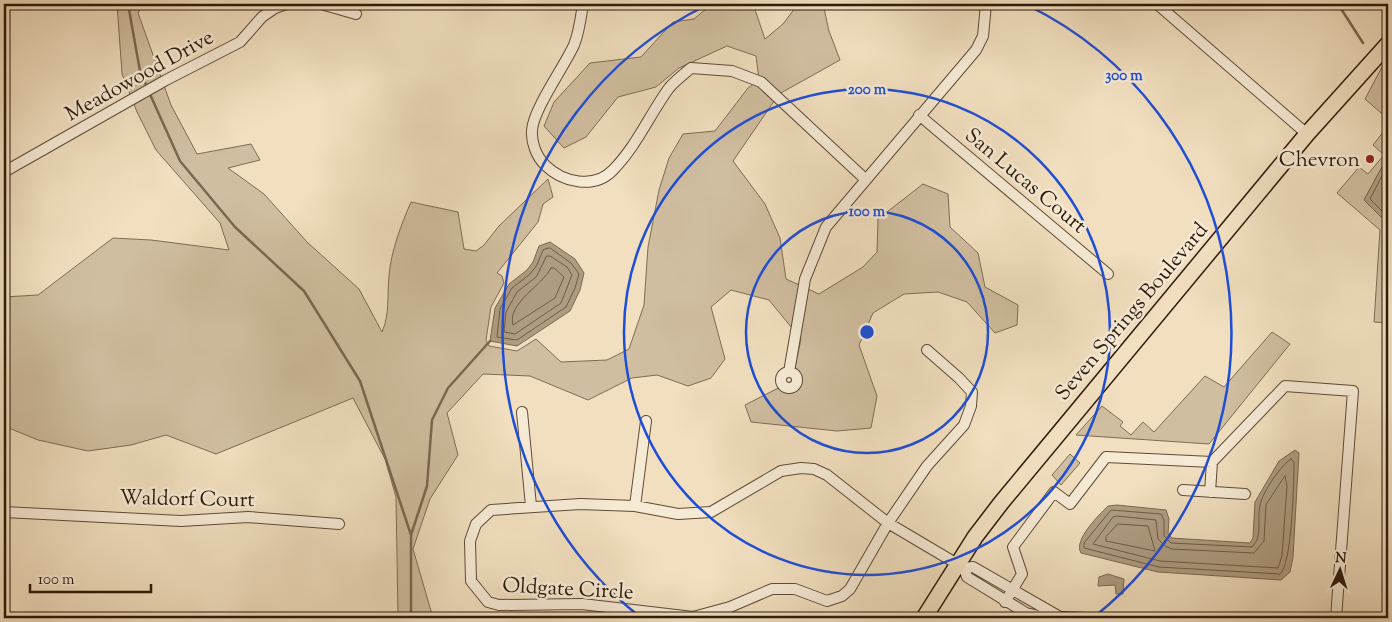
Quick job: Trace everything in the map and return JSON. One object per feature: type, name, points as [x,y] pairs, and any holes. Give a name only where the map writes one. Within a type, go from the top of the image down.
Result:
[{"type":"main road","name":"Seven Springs Boulevard","points":[[924,618],[961,566],[989,518],[1307,134],[1388,44]]},
{"type":"street","name":"Meadowood Drive","points":[[4,172],[166,80],[240,42],[262,17],[275,8],[286,4]]},
{"type":"street","points":[[321,4],[356,14]]},
{"type":"street","points":[[583,4],[575,43],[536,115],[532,130],[534,147],[540,160],[553,173],[570,180],[582,182],[594,180],[612,172],[670,86],[692,68],[732,71],[761,82],[865,179]]},
{"type":"street","points":[[790,372],[805,279],[826,227],[976,50],[984,36],[986,4]]},
{"type":"street","points":[[1157,4],[1307,134]]},
{"type":"street","name":"San Lucas Court","points":[[920,115],[1108,274]]},
{"type":"street","points":[[888,523],[927,466],[964,425],[971,406],[972,392],[927,350]]},
{"type":"street","points":[[1210,492],[1212,462],[1285,386],[1353,391],[1336,618]]},
{"type":"street","points":[[522,412],[531,506]]},
{"type":"street","points":[[635,506],[646,421]]},
{"type":"street","points":[[1005,602],[1022,574],[1013,547],[1054,492],[1070,504],[1106,457],[1212,462]]},
{"type":"street","name":"Oldgate Circle","points":[[888,523],[850,589],[842,596],[827,601],[794,589],[772,589],[730,607],[693,617],[582,604],[499,605],[488,602],[472,580],[470,541],[476,524],[491,510],[580,504],[635,506],[678,514],[711,512],[781,471],[800,468],[814,469],[827,475],[888,523],[961,566]]},
{"type":"street","points":[[1183,490],[1245,494]]},
{"type":"street","name":"Waldorf Court","points":[[4,512],[181,521],[248,517],[339,524]]},
{"type":"street","points":[[961,566],[973,567],[1060,617]]},
{"type":"street","points":[[961,566],[967,577],[1005,602],[1026,613],[1039,616],[1087,618]]},
{"type":"shaded area","points":[[117,4],[143,4],[138,13],[171,105],[197,154],[251,144],[260,160],[228,168],[264,194],[307,242],[359,289],[382,332],[387,311],[389,276],[394,248],[411,202],[458,212],[464,249],[476,251],[548,179],[553,197],[543,204],[538,222],[497,273],[502,276],[504,283],[491,307],[486,340],[489,346],[517,351],[536,339],[561,362],[607,360],[629,349],[644,305],[648,247],[659,190],[669,158],[683,134],[715,131],[748,88],[759,80],[756,56],[727,46],[679,68],[656,87],[618,97],[586,137],[564,148],[544,126],[554,102],[590,63],[641,57],[673,22],[694,19],[712,4],[753,4],[765,39],[783,24],[798,4],[823,4],[829,31],[840,60],[779,94],[733,161],[765,204],[780,238],[786,279],[819,294],[863,267],[877,252],[878,219],[923,184],[948,194],[950,227],[978,253],[985,287],[1018,305],[1017,325],[995,333],[967,302],[938,292],[904,294],[873,313],[859,345],[877,396],[871,428],[837,431],[751,422],[745,405],[792,381],[801,339],[769,300],[731,290],[711,307],[725,359],[711,378],[688,386],[657,375],[632,378],[588,400],[530,376],[483,374],[447,413],[458,455],[430,499],[413,549],[433,618],[398,618],[396,497],[385,459],[353,398],[216,454],[166,435],[131,445],[88,451],[38,440],[4,426],[4,297],[38,295],[113,238],[151,240],[229,250],[220,223],[156,150],[137,112],[122,74]]},
{"type":"shaded area","points":[[1388,61],[1388,119],[1365,99],[1382,67]]},
{"type":"shaded area","points":[[1388,126],[1388,156],[1364,200],[1388,224],[1388,323],[1374,322],[1380,230],[1337,193],[1359,167],[1368,174],[1384,155],[1373,145]]},
{"type":"shaded area","points":[[1272,332],[1290,344],[1209,444],[1076,435],[1102,406],[1123,422],[1120,426],[1131,435],[1143,422],[1154,432],[1205,376],[1224,387]]},
{"type":"shaded area","points":[[1070,454],[1080,463],[1061,485],[1052,475]]},
{"type":"water","points":[[1388,156],[1388,224],[1364,200]]},
{"type":"water","points":[[550,242],[575,259],[584,273],[580,290],[570,311],[517,346],[490,341],[495,308],[509,284],[527,270],[533,262],[539,246]]},
{"type":"water","points":[[1295,450],[1299,453],[1293,557],[1290,572],[1281,580],[1158,572],[1081,553],[1079,548],[1088,528],[1108,506],[1117,505],[1166,510],[1169,519],[1168,534],[1172,538],[1250,543],[1253,538],[1255,502],[1279,461]]},
{"type":"water","points":[[1108,574],[1124,579],[1123,594],[1116,594],[1115,585],[1098,586],[1099,577]]},
{"type":"waterway","points":[[128,4],[140,71],[147,87]]},
{"type":"waterway","points":[[1338,4],[1363,43]]},
{"type":"waterway","points":[[149,92],[180,161],[235,227],[304,291],[360,381],[411,535],[411,618]]},
{"type":"waterway","points":[[411,535],[427,486],[432,420],[448,388],[490,341]]},
{"type":"place","name":"Chevron","points":[[1370,159]]}]
